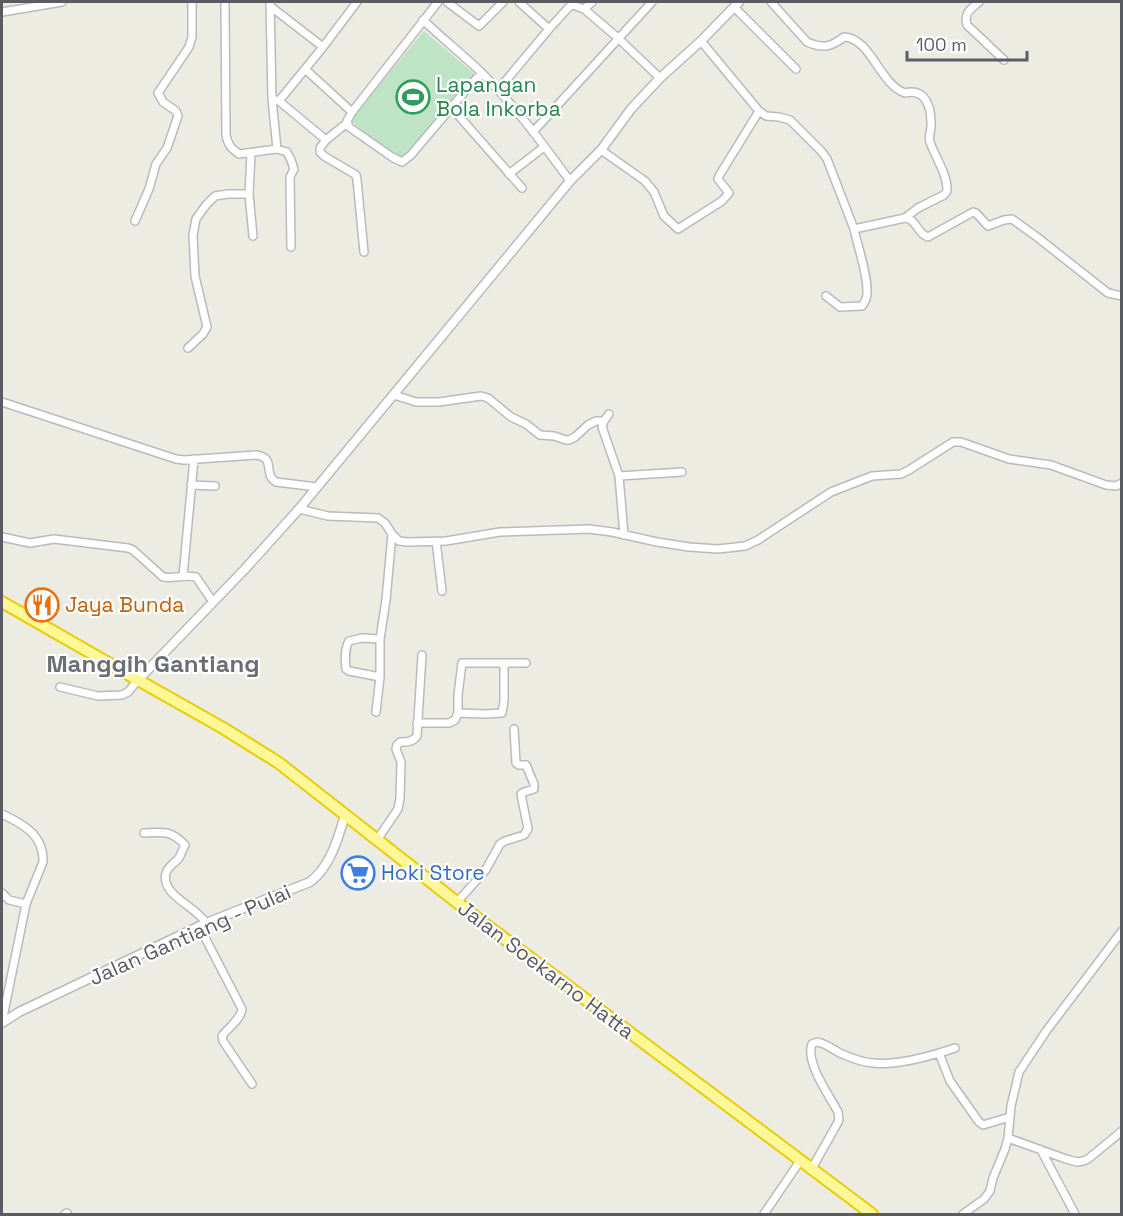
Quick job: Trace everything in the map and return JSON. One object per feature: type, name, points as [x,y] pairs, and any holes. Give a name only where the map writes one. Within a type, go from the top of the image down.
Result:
[{"type":"highway","name":"Jalan Soekarno Hatta","points":[[2,602],[224,728],[279,764],[457,902],[872,1215]]},
{"type":"street","points":[[2,12],[62,2]]},
{"type":"street","points":[[135,221],[149,189],[156,164],[166,148],[178,116],[176,111],[163,102],[158,93],[189,47],[192,37],[192,2]]},
{"type":"street","points":[[225,2],[226,135],[230,146],[239,154],[278,149],[287,152],[294,169],[290,177],[291,247]]},
{"type":"street","points":[[275,100],[305,69],[357,2]]},
{"type":"street","points":[[447,2],[479,26],[503,2]]},
{"type":"street","points":[[519,2],[549,28]]},
{"type":"street","points":[[584,9],[592,2]]},
{"type":"street","points":[[533,132],[652,2]]},
{"type":"street","points":[[771,2],[807,42],[826,47],[844,37],[851,37],[860,44],[895,88],[905,93],[919,92],[927,102],[932,124],[930,140],[948,191],[905,218],[854,230]]},
{"type":"street","points":[[979,2],[968,12],[965,18],[967,26],[1004,60]]},
{"type":"street","points":[[364,252],[356,175],[324,156],[320,148],[347,123],[352,112],[423,20],[433,3]]},
{"type":"street","points":[[270,4],[278,149]]},
{"type":"street","points":[[270,4],[323,47]]},
{"type":"street","points":[[60,687],[98,696],[122,695],[128,692],[299,509],[570,181],[601,150],[631,109],[736,4],[796,69]]},
{"type":"street","points":[[498,90],[549,28],[573,5],[584,9],[660,78]]},
{"type":"street","points":[[423,20],[498,90],[570,181]]},
{"type":"street","points":[[701,41],[759,111],[766,116],[790,120],[827,159],[854,230],[868,294],[862,306],[840,307],[826,296]]},
{"type":"street","points":[[305,69],[352,112]]},
{"type":"street","points":[[347,123],[349,127],[402,162],[411,155],[482,73]]},
{"type":"street","points":[[275,100],[326,140]]},
{"type":"street","points":[[451,107],[522,188]]},
{"type":"street","points":[[601,150],[650,186],[664,216],[678,229],[722,201],[729,193],[718,179],[719,176],[759,111]]},
{"type":"street","points":[[509,174],[544,147]]},
{"type":"street","points":[[250,153],[249,194],[253,236]]},
{"type":"street","points":[[188,348],[207,327],[195,276],[192,235],[196,219],[215,196],[249,194]]},
{"type":"street","points":[[905,218],[912,220],[921,234],[928,237],[973,212],[988,226],[1012,219],[1108,293],[1121,296]]},
{"type":"street","points":[[394,395],[416,402],[439,402],[481,396],[540,435],[555,436],[566,440],[575,437],[588,425],[596,421],[603,421]]},
{"type":"street","points":[[2,402],[176,459],[262,456],[268,462],[269,476],[272,480],[317,487]]},
{"type":"street","points":[[609,414],[603,421],[602,427],[619,476],[624,535]]},
{"type":"street","points":[[299,509],[328,516],[378,518],[399,541],[408,543],[446,541],[500,532],[589,529],[689,547],[718,549],[745,546],[758,540],[831,492],[872,477],[902,474],[953,441],[1009,459],[1051,465],[1106,485],[1116,486],[1122,483]]},
{"type":"street","points":[[183,576],[194,459]]},
{"type":"street","points":[[619,476],[682,472]]},
{"type":"street","points":[[191,485],[215,486]]},
{"type":"street","points":[[376,712],[380,677],[380,639],[392,534]]},
{"type":"street","points":[[2,537],[30,543],[54,539],[128,548],[163,577],[196,577],[213,602]]},
{"type":"street","points":[[436,541],[442,591]]},
{"type":"street","points":[[380,639],[362,638],[350,642],[347,647],[345,666],[349,671],[380,677]]},
{"type":"street","points":[[377,840],[398,809],[400,762],[397,746],[400,742],[415,740],[417,736],[422,656]]},
{"type":"street","points":[[417,723],[449,723],[455,720],[458,713],[462,663],[526,663]]},
{"type":"street","points":[[458,713],[502,713],[504,663]]},
{"type":"street","points":[[457,902],[485,871],[500,844],[524,835],[528,829],[521,794],[534,787],[526,765],[516,763],[514,729]]},
{"type":"street","points":[[2,814],[29,830],[38,840],[42,847],[43,862],[26,904],[2,1023]]},
{"type":"street","name":"Jalan Gantiang - Pulai","points":[[2,1023],[19,1012],[203,924],[301,886],[317,876],[334,848],[345,815]]},
{"type":"street","points":[[144,833],[166,831],[180,839],[185,845],[178,858],[166,870],[165,880],[170,892],[195,910],[242,1009],[242,1013],[222,1036],[222,1041],[252,1084]]},
{"type":"street","points":[[2,893],[9,900],[26,904]]},
{"type":"street","points":[[963,1215],[984,1199],[990,1191],[1008,1138],[1019,1072],[1047,1030],[1122,931]]},
{"type":"street","points":[[811,1170],[839,1120],[838,1112],[814,1067],[810,1054],[812,1044],[823,1043],[842,1054],[873,1063],[891,1063],[954,1048]]},
{"type":"street","points":[[939,1053],[950,1081],[979,1122],[983,1125],[1010,1117]]},
{"type":"street","points":[[1008,1138],[1066,1159],[1083,1161],[1122,1131]]},
{"type":"street","points":[[1041,1150],[1075,1215]]},
{"type":"street","points":[[764,1215],[800,1161]]},
{"type":"green space","name":"Lapangan Bola Inkorba","points":[[424,31],[476,75],[403,164],[350,120]]},
{"type":"place","name":"Lapangan Bola Inkorba","points":[[413,97]]},
{"type":"place","name":"Jaya Bunda","points":[[42,605]]},
{"type":"place","name":"Hoki Store","points":[[358,873]]},
{"type":"district","name":"Manggih Gantiang","points":[[153,664]]}]
